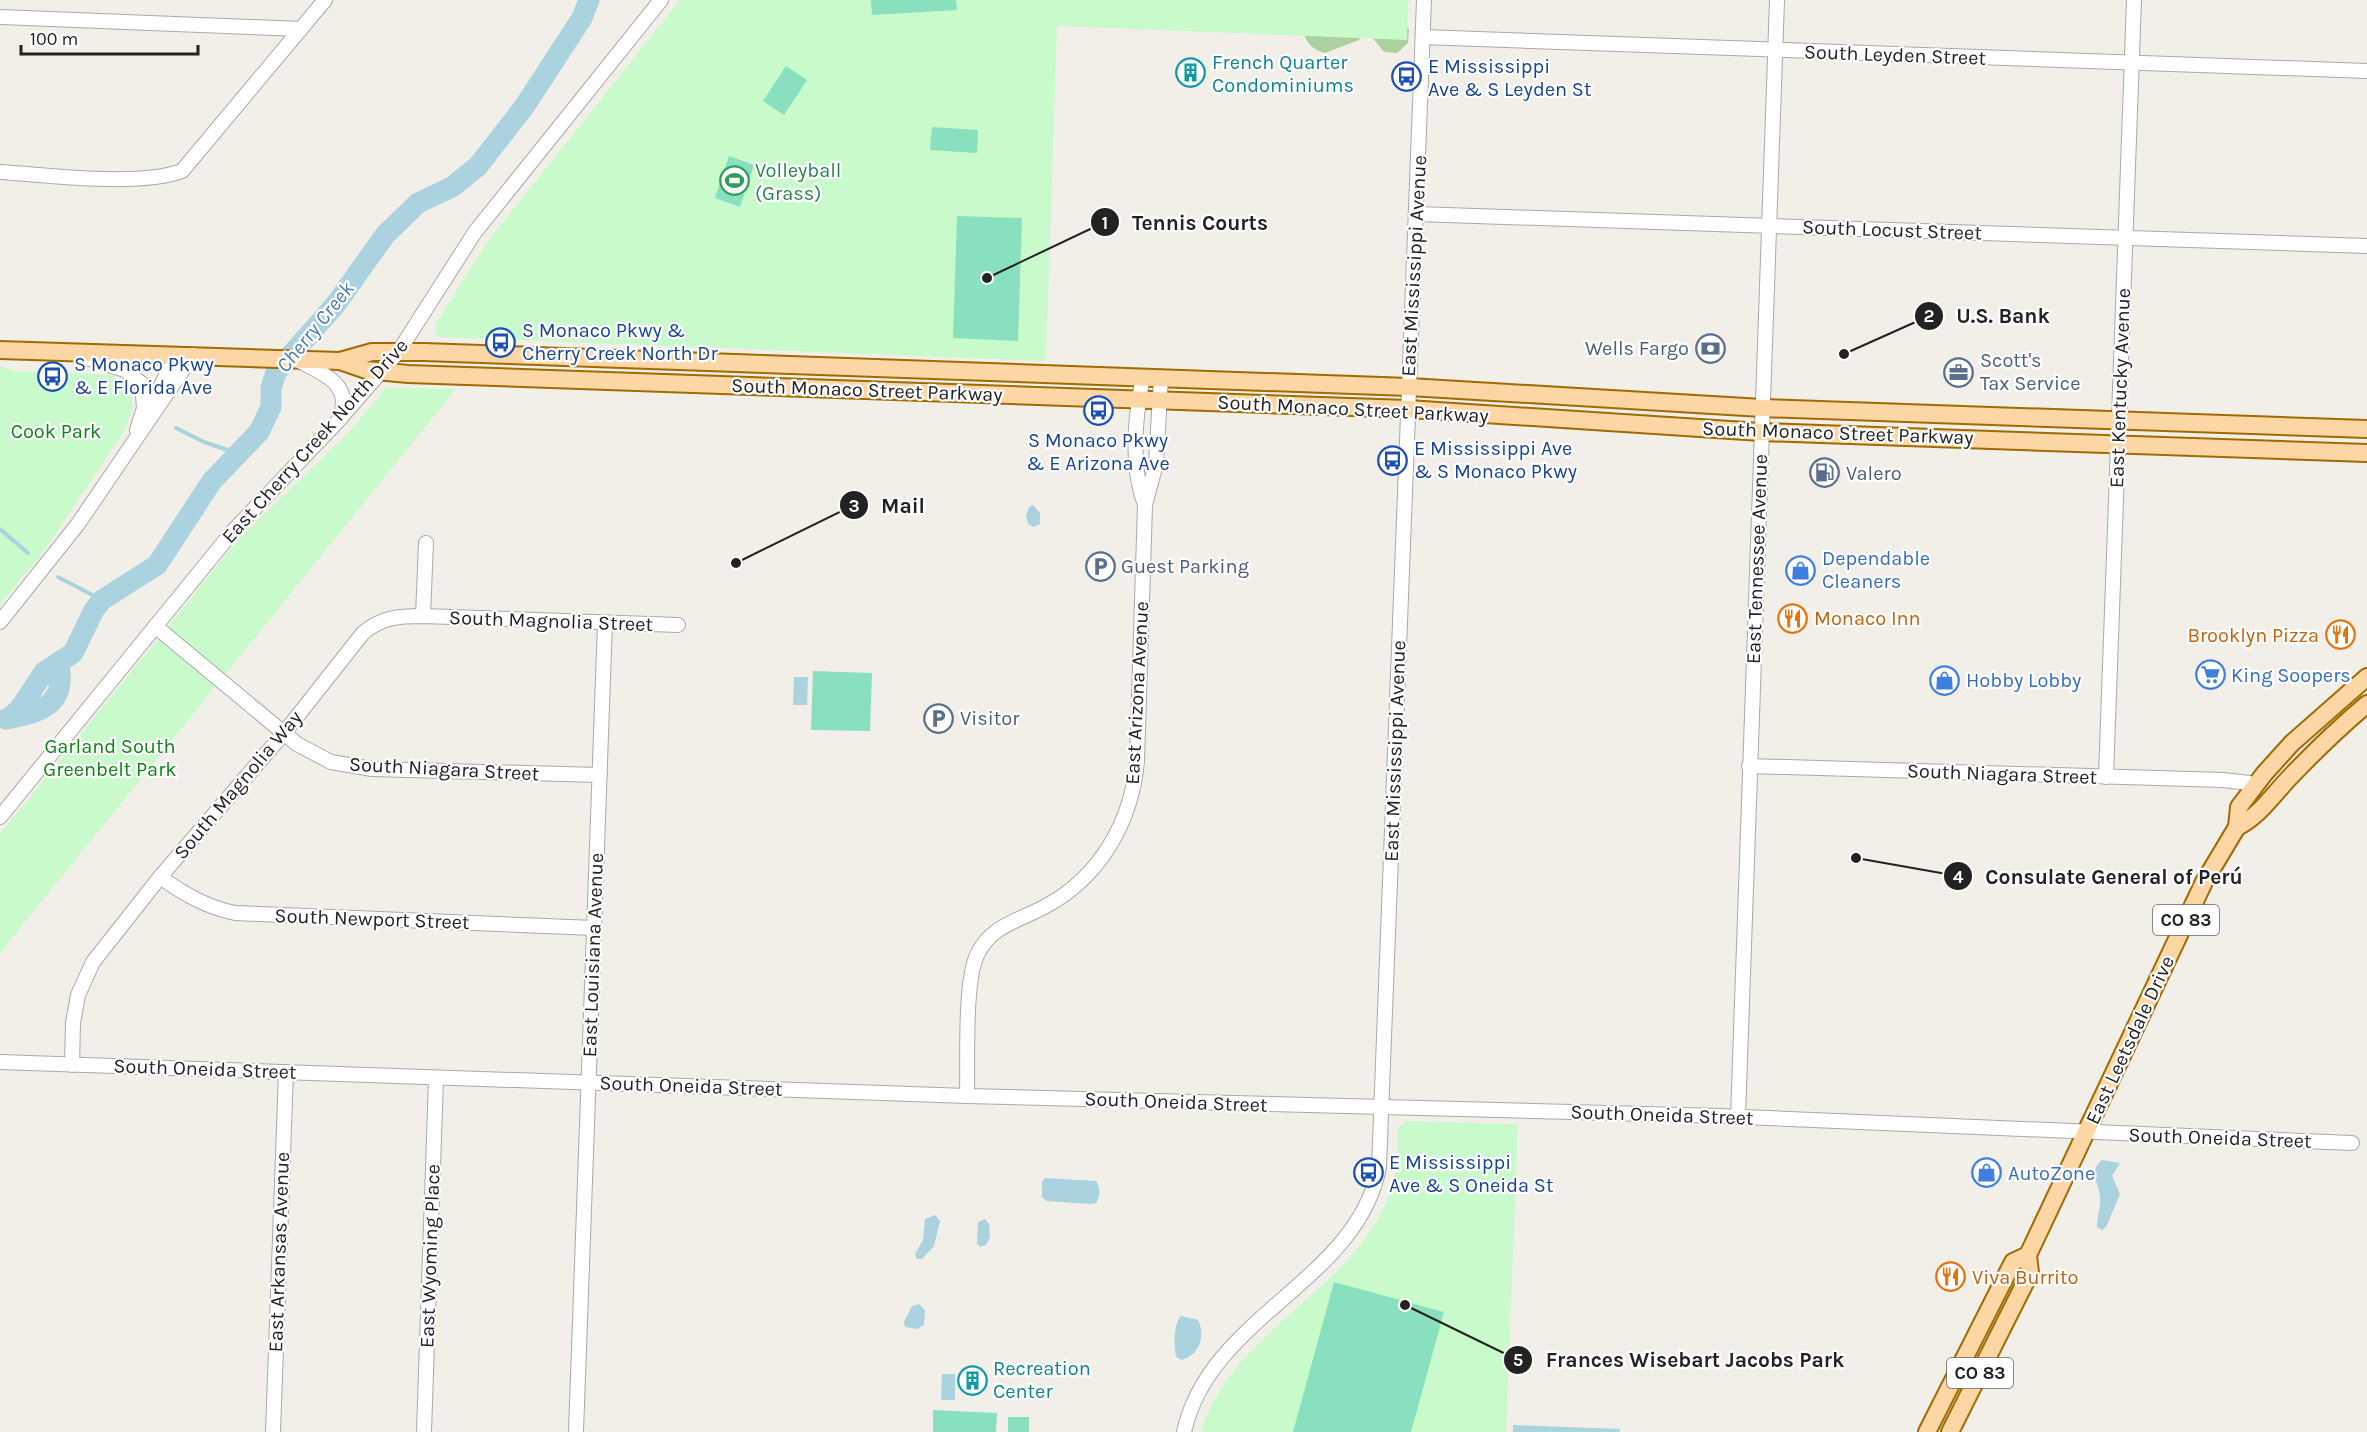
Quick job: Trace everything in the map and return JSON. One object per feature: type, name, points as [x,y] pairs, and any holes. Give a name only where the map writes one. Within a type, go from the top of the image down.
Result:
[{"type":"main road","name":"South Monaco Street Parkway","points":[[0,350],[340,361],[381,372],[1408,410],[1761,432],[2367,453]]},
{"type":"main road","name":"South Monaco Street Parkway","points":[[340,361],[372,352],[399,351],[1409,387],[1762,408],[2367,429]]},
{"type":"main road","name":"East Leetsdale Drive","points":[[1950,1432],[2030,1273],[2028,1255],[2204,882],[2237,827],[2239,807],[2292,743],[2367,677]]},
{"type":"main road","name":"East Leetsdale Drive","points":[[2237,827],[2254,819],[2273,795],[2316,750],[2367,704]]},
{"type":"main road","name":"East Leetsdale Drive","points":[[1927,1432],[2013,1262],[2028,1255]]},
{"type":"street","points":[[0,172],[132,179],[169,176],[182,171],[325,0]]},
{"type":"street","name":"East Cherry Creek North Drive","points":[[0,817],[251,510],[338,421],[399,351],[475,232],[661,0]]},
{"type":"street","name":"East Mississippi Avenue","points":[[1184,1432],[1194,1399],[1214,1366],[1244,1334],[1341,1244],[1357,1222],[1379,1171],[1424,0]]},
{"type":"street","name":"East Tennessee Avenue","points":[[1738,1117],[1777,0]]},
{"type":"street","name":"East Kentucky Avenue","points":[[2106,777],[2134,0]]},
{"type":"street","points":[[0,17],[302,30]]},
{"type":"street","name":"South Leyden Street","points":[[1423,37],[2367,71]]},
{"type":"street","name":"South Locust Street","points":[[1417,214],[2367,246]]},
{"type":"street","points":[[68,352],[121,368],[134,375],[142,384],[145,397],[143,411],[129,448]]},
{"type":"street","points":[[0,622],[56,553],[129,448],[185,355]]},
{"type":"street","points":[[294,359],[329,377],[338,385],[342,394],[342,411],[338,421]]},
{"type":"street","name":"East Arizona Avenue","points":[[1143,377],[1138,400],[1137,480],[1145,505]]},
{"type":"street","name":"East Arizona Avenue","points":[[967,1096],[971,976],[980,949],[1002,926],[1047,906],[1082,880],[1114,838],[1131,797],[1137,761],[1145,505],[1156,465],[1161,378]]},
{"type":"street","points":[[423,616],[426,543]]},
{"type":"street","name":"South Magnolia Street","points":[[423,616],[678,625]]},
{"type":"street","name":"South Magnolia Way","points":[[72,1065],[73,1023],[83,979],[93,962],[160,877],[284,733],[370,628],[382,620],[423,616]]},
{"type":"street","name":"East Louisiana Avenue","points":[[576,1432],[605,623]]},
{"type":"street","name":"South Niagara Street","points":[[155,626],[284,733],[316,756],[352,766],[600,775]]},
{"type":"street","name":"South Niagara Street","points":[[1749,766],[2230,781],[2249,783],[2254,787]]},
{"type":"street","name":"South Newport Street","points":[[160,877],[191,898],[217,909],[235,913],[594,928]]},
{"type":"street","name":"South Oneida Street","points":[[0,1062],[967,1096],[1738,1117],[2352,1143]]},
{"type":"street","name":"East Arkansas Avenue","points":[[273,1432],[286,1072]]},
{"type":"street","name":"East Wyoming Place","points":[[424,1432],[436,1079]]},
{"type":"green space","points":[[680,0],[1408,0],[1407,40],[1057,26],[1046,361],[439,337],[436,333],[436,324],[485,245]]},
{"type":"green space","points":[[871,0],[956,0],[957,10],[872,15]]},
{"type":"green space","points":[[1405,24],[1409,29],[1408,43],[1397,53],[1384,52],[1371,36]]},
{"type":"green space","points":[[1304,34],[1361,35],[1359,40],[1325,53],[1312,46]]},
{"type":"green space","name":"Volleyball (Grass)","points":[[786,66],[807,80],[784,115],[763,101]]},
{"type":"green space","points":[[932,127],[978,130],[977,153],[930,150]]},
{"type":"green space","name":"Volleyball (Grass)","points":[[729,156],[754,165],[740,207],[715,198]]},
{"type":"green space","points":[[957,216],[1022,218],[1018,341],[953,338]]},
{"type":"green space","name":"Cook Park","points":[[0,366],[17,371],[111,375],[129,389],[133,407],[126,428],[46,548],[0,605]]},
{"type":"green space","name":"Garland South Greenbelt Park","points":[[387,387],[456,389],[0,953],[0,834],[239,539],[350,431]]},
{"type":"green space","points":[[813,671],[872,673],[870,731],[811,730]]},
{"type":"green space","points":[[1405,1121],[1518,1124],[1506,1432],[1201,1432],[1217,1396],[1239,1364],[1353,1254],[1376,1222],[1392,1186],[1397,1164],[1398,1127]]},
{"type":"green space","points":[[1334,1282],[1444,1312],[1411,1432],[1293,1432]]},
{"type":"green space","points":[[933,1410],[997,1413],[996,1432],[933,1432]]},
{"type":"green space","points":[[1008,1417],[1029,1417],[1029,1432],[1008,1432]]},
{"type":"water","points":[[1033,505],[1040,513],[1040,524],[1034,527],[1028,524],[1026,516],[1029,507]]},
{"type":"water","points":[[794,677],[808,677],[807,705],[793,705]]},
{"type":"water","points":[[2102,1160],[2120,1163],[2112,1176],[2120,1194],[2106,1227],[2102,1230],[2097,1227],[2100,1201],[2095,1173]]},
{"type":"water","points":[[1045,1178],[1096,1181],[1099,1189],[1097,1201],[1090,1204],[1047,1201],[1042,1197],[1042,1182]]},
{"type":"water","points":[[935,1215],[940,1221],[934,1246],[922,1259],[917,1259],[915,1254],[923,1240],[925,1219]]},
{"type":"water","points":[[985,1219],[989,1224],[990,1237],[986,1245],[980,1247],[977,1244],[978,1222]]},
{"type":"water","points":[[919,1304],[925,1310],[924,1325],[918,1329],[905,1327],[904,1322],[912,1306]]},
{"type":"water","points":[[1181,1316],[1198,1320],[1201,1339],[1196,1350],[1181,1360],[1176,1357],[1175,1330]]},
{"type":"water","points":[[942,1374],[955,1374],[955,1400],[941,1400]]},
{"type":"water","points":[[1513,1425],[1621,1429],[1619,1432],[1513,1432]]},
{"type":"waterway","name":"Cherry Creek","points":[[10,718],[21,707],[44,672],[73,653],[94,610],[102,600],[157,565],[212,481],[259,432],[271,407],[271,388],[276,372],[336,304],[385,235],[418,203],[452,187],[478,166],[524,107],[582,18],[589,0]]},
{"type":"waterway","points":[[176,428],[204,442],[240,454]]},
{"type":"waterway","points":[[0,529],[28,553]]},
{"type":"waterway","points":[[58,577],[102,600]]},
{"type":"waterway","name":"Cherry Creek","points":[[6,719],[32,713],[48,705],[54,699],[60,681],[59,662]]},
{"type":"place","name":"French Quarter Condominiums","points":[[1191,73]]},
{"type":"place","name":"E Mississippi Ave & S Leyden St","points":[[1407,77]]},
{"type":"place","name":"Volleyball (Grass)","points":[[734,181]]},
{"type":"place","name":"Tennis Courts","points":[[987,278]]},
{"type":"place","name":"S Monaco Pkwy & Cherry Creek North Dr","points":[[501,342]]},
{"type":"place","name":"Wells Fargo","points":[[1710,348]]},
{"type":"place","name":"U.S. Bank","points":[[1844,354]]},
{"type":"place","name":"Scott's Tax Service","points":[[1959,372]]},
{"type":"place","name":"S Monaco Pkwy & E Florida Ave","points":[[53,376]]},
{"type":"place","name":"S Monaco Pkwy & E Arizona Ave","points":[[1098,410]]},
{"type":"place","name":"E Mississippi Ave & S Monaco Pkwy","points":[[1393,460]]},
{"type":"place","name":"Valero","points":[[1825,473]]},
{"type":"place","name":"Mail","points":[[736,563]]},
{"type":"place","name":"Guest Parking","points":[[1100,566]]},
{"type":"place","name":"Dependable Cleaners","points":[[1801,570]]},
{"type":"place","name":"Monaco Inn","points":[[1793,618]]},
{"type":"place","name":"Brooklyn Pizza","points":[[2340,635]]},
{"type":"place","name":"King Soopers","points":[[2210,675]]},
{"type":"place","name":"Hobby Lobby","points":[[1945,680]]},
{"type":"place","name":"Visitor","points":[[939,718]]},
{"type":"place","name":"Consulate General of Perú","points":[[1856,858]]},
{"type":"place","name":"E Mississippi Ave & S Oneida St","points":[[1368,1173]]},
{"type":"place","name":"AutoZone","points":[[1987,1173]]},
{"type":"place","name":"Viva Burrito","points":[[1951,1277]]},
{"type":"place","name":"Frances Wisebart Jacobs Park","points":[[1405,1305]]},
{"type":"place","name":"Recreation Center","points":[[972,1380]]}]
